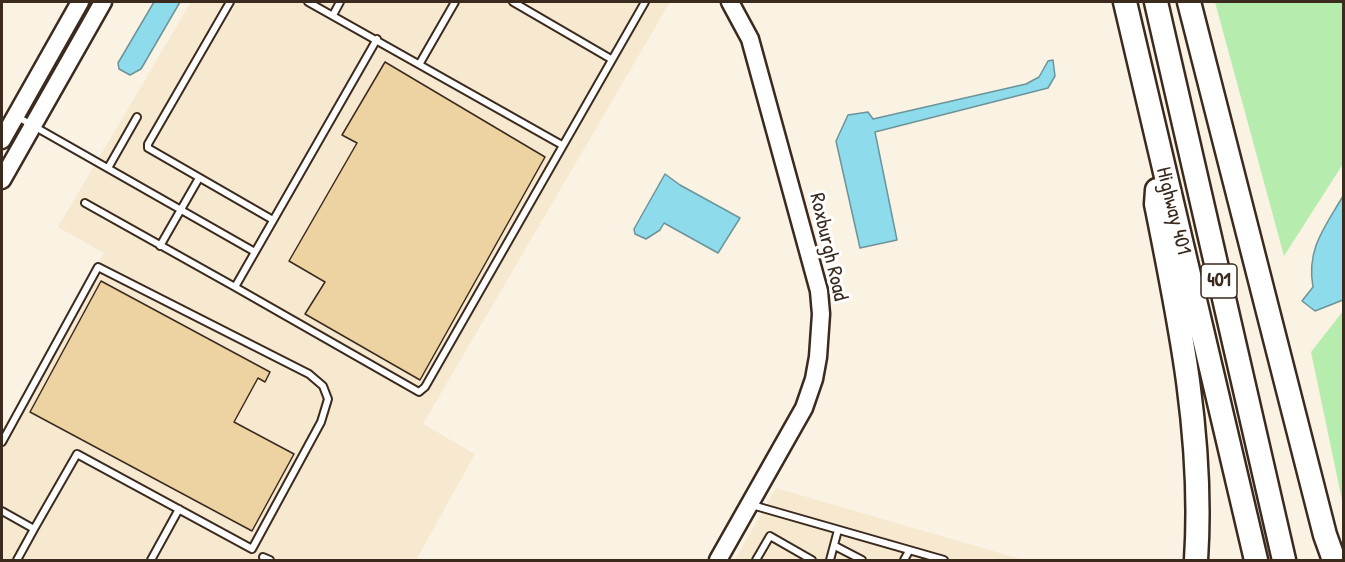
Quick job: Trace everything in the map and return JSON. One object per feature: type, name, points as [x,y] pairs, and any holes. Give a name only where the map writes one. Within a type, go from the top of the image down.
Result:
[{"type":"highway","name":"Highway 401","points":[[1125,2],[1256,561]]},
{"type":"highway","name":"Highway 401","points":[[1156,2],[1284,561]]},
{"type":"highway","points":[[1189,2],[1332,561]]},
{"type":"highway","points":[[1159,153],[1156,204],[1183,339],[1197,452],[1196,561]]},
{"type":"street","points":[[2,140],[80,2]]},
{"type":"street","points":[[2,180],[31,125],[103,2]]},
{"type":"street","name":"Roxburgh Road","points":[[718,561],[752,505],[804,408],[814,379],[821,314],[819,291],[750,39],[730,2]]},
{"type":"lane","points":[[230,2],[148,144],[153,152],[273,220]]},
{"type":"lane","points":[[308,2],[420,63],[562,146]]},
{"type":"lane","points":[[333,15],[340,2]]},
{"type":"lane","points":[[420,63],[455,2]]},
{"type":"lane","points":[[513,2],[611,59]]},
{"type":"lane","points":[[85,203],[419,392],[425,387],[645,2]]},
{"type":"lane","points":[[235,288],[377,39]]},
{"type":"lane","points":[[16,116],[255,252]]},
{"type":"lane","points":[[108,168],[137,117]]},
{"type":"lane","points":[[160,246],[199,178]]},
{"type":"lane","points":[[2,442],[98,267],[309,374],[323,386],[328,399],[321,422],[252,549],[77,454],[17,561]]},
{"type":"lane","points":[[752,505],[944,561]]},
{"type":"lane","points":[[151,561],[179,509]]},
{"type":"lane","points":[[2,511],[34,530]]},
{"type":"lane","points":[[830,561],[838,530]]},
{"type":"lane","points":[[756,561],[770,536],[812,561]]},
{"type":"lane","points":[[835,546],[862,561]]},
{"type":"lane","points":[[904,561],[909,550]]},
{"type":"lane","points":[[263,557],[270,561]]},
{"type":"shaded area","points":[[191,2],[670,2],[423,424],[475,454],[416,560],[2,560],[2,431],[104,253],[58,227]]},
{"type":"shaded area","points":[[776,488],[1024,560],[735,560]]},
{"type":"green space","points":[[1215,2],[1343,2],[1343,164],[1284,256]]},
{"type":"green space","points":[[1343,311],[1343,505],[1311,352]]},
{"type":"water","points":[[154,2],[180,2],[141,69],[130,75],[119,69],[118,63]]},
{"type":"water","points":[[1053,60],[1055,76],[1048,88],[875,132],[897,240],[860,248],[836,141],[848,115],[868,112],[873,119],[1026,84],[1039,77],[1048,61]]},
{"type":"water","points":[[665,174],[680,185],[740,218],[718,253],[664,223],[660,230],[646,239],[635,234],[634,229]]},
{"type":"water","points":[[1343,196],[1343,300],[1315,311],[1302,301],[1313,287],[1312,261],[1319,239]]},
{"type":"building","points":[[385,62],[545,157],[420,380],[305,314],[325,282],[289,261],[357,143],[342,135]]},
{"type":"building","points":[[101,281],[270,372],[265,382],[258,378],[234,422],[294,454],[252,531],[30,412]]}]
